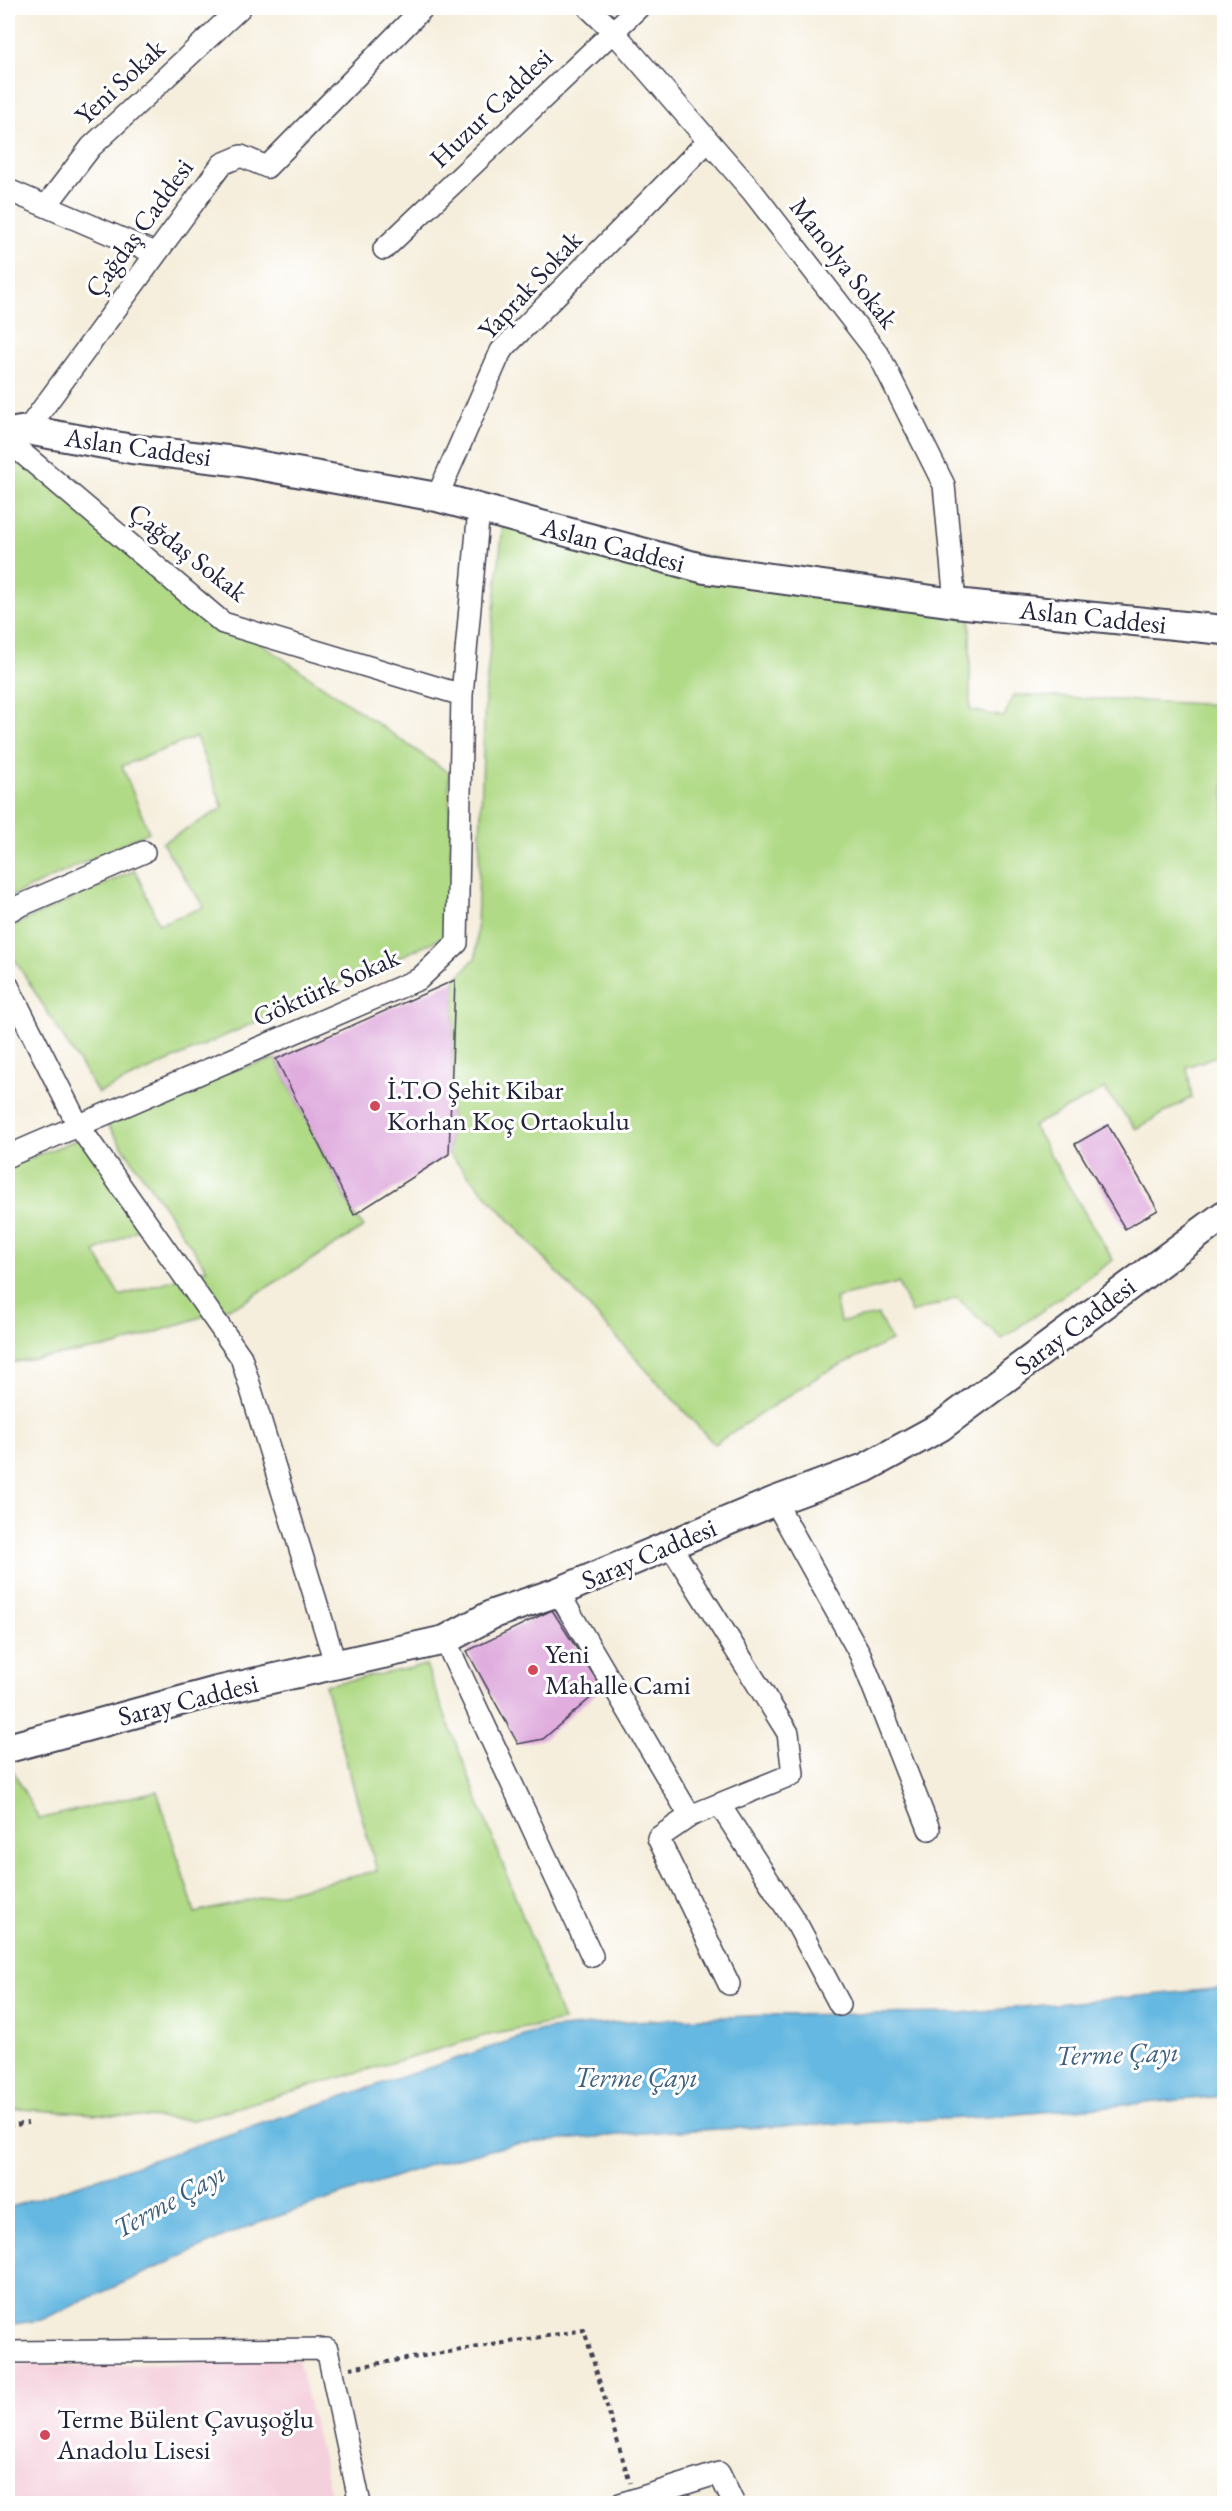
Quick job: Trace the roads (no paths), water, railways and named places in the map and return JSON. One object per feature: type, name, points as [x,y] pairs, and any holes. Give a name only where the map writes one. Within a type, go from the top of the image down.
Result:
[{"type":"main road","name":"Aslan Caddesi","points":[[14,435],[235,461],[437,497],[705,569],[955,603],[1224,630]]},
{"type":"main road","name":"Saray Caddesi","points":[[8,1748],[217,1691],[445,1640],[493,1614],[558,1592],[775,1501],[865,1468],[940,1428],[1224,1215]]},
{"type":"street","name":"Yeni Sokak","points":[[46,206],[91,147],[240,8]]},
{"type":"street","name":"Çağdaş Caddesi","points":[[14,435],[222,164],[241,156],[267,167],[423,8]]},
{"type":"street","name":"Manolya Sokak","points":[[589,8],[613,31],[707,142],[752,191],[879,355],[944,485],[955,603]]},
{"type":"street","name":"Huzur Caddesi","points":[[384,249],[638,8]]},
{"type":"street","name":"Yaprak Sokak","points":[[437,497],[501,351],[707,142]]},
{"type":"street","points":[[8,190],[155,253]]},
{"type":"street","name":"Çağdaş Sokak","points":[[14,435],[223,623],[462,695]]},
{"type":"street","name":"Göktürk Sokak","points":[[8,1156],[419,979],[457,943],[462,695],[479,509]]},
{"type":"street","points":[[8,911],[144,852]]},
{"type":"street","points":[[8,986],[78,1125],[241,1357],[336,1666]]},
{"type":"street","points":[[775,1501],[860,1654],[929,1830]]},
{"type":"street","points":[[670,1545],[788,1733],[793,1774],[690,1816],[658,1838],[729,1984]]},
{"type":"street","points":[[558,1592],[690,1816]]},
{"type":"street","points":[[445,1640],[592,1956]]},
{"type":"street","points":[[719,1804],[798,1926],[840,2005]]},
{"type":"street","points":[[8,2352],[327,2349],[360,2504]]},
{"type":"street","points":[[628,2502],[719,2473],[734,2504]]},
{"type":"water","name":"Terme Çayı","points":[[1224,1988],[1224,2096],[986,2117],[655,2132],[515,2144],[432,2164],[244,2228],[41,2320],[8,2325],[8,2208],[542,2030],[632,2021],[773,2015],[960,2013]]},
{"type":"place","name":"İ.T.O Şehit Kibar Korhan Koç Ortaokulu","points":[[375,1106]]},
{"type":"place","name":"Yeni Mahalle Cami","points":[[533,1670]]},
{"type":"place","name":"Terme Bülent Çavuşoğlu Anadolu Lisesi","points":[[45,2435]]}]
